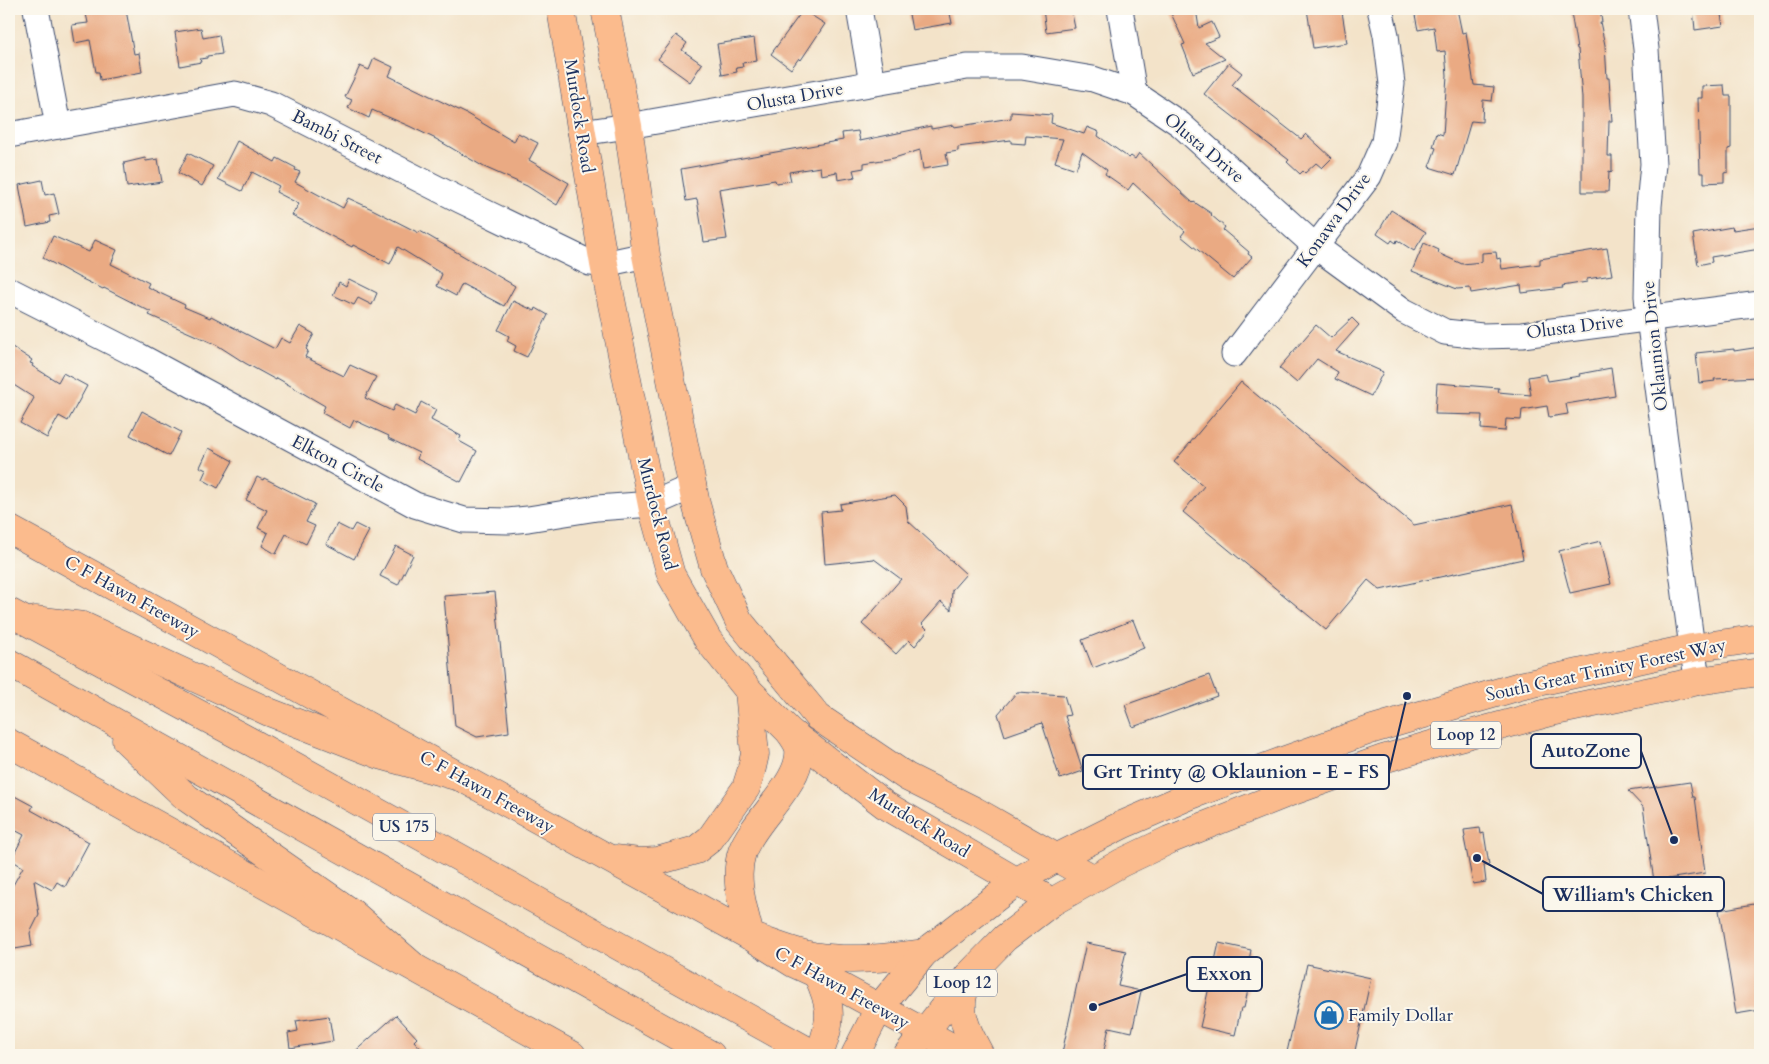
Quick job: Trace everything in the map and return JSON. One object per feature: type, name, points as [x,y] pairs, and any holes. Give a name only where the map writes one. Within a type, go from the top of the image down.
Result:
[{"type":"main road","name":"Murdock Road","points":[[561,9],[604,264],[652,504],[671,576],[708,640],[749,691],[790,732],[885,805],[1052,902]]},
{"type":"main road","name":"Murdock Road","points":[[605,9],[628,126],[646,255],[696,504],[714,568],[739,621],[818,717],[907,777],[975,811],[1092,878]]},
{"type":"main road","name":"C F Hawn Freeway","points":[[9,529],[750,936],[793,963],[817,974],[966,1055]]},
{"type":"main road","points":[[15,616],[82,626],[270,712],[380,755],[463,778]]},
{"type":"main road","name":"US 175","points":[[15,616],[262,747],[815,1055]]},
{"type":"main road","name":"South Great Trinity Forest Way","points":[[879,1008],[924,953],[1016,882],[1058,857],[1158,809],[1285,760],[1373,729],[1520,686],[1692,648],[1760,638]]},
{"type":"main road","name":"US 175","points":[[9,664],[711,1055]]},
{"type":"main road","name":"South Great Trinity Forest Way","points":[[924,1033],[968,975],[1005,938],[1052,902],[1138,854],[1200,827],[1383,759],[1551,712],[1698,681],[1760,672]]},
{"type":"main road","points":[[791,686],[796,702],[797,715],[790,732],[799,747],[799,760],[789,783],[756,825],[742,852],[739,871],[740,894],[750,936],[811,956],[837,958],[899,956],[924,953]]},
{"type":"main road","points":[[604,857],[639,862],[656,861],[696,850],[710,839],[746,788],[751,772],[755,754],[749,691]]},
{"type":"main road","points":[[96,711],[187,798],[352,913],[413,966]]},
{"type":"main road","points":[[1373,729],[1383,759]]},
{"type":"main road","points":[[9,743],[572,1055]]},
{"type":"main road","points":[[817,974],[828,1002],[829,1030],[819,1055]]},
{"type":"main road","points":[[968,975],[962,1003],[964,1017],[969,1034],[980,1055]]},
{"type":"main road","name":"Loop 12","points":[[855,1055],[879,1008]]},
{"type":"main road","name":"Loop 12","points":[[907,1055],[924,1033]]},
{"type":"street","points":[[36,9],[58,126]]},
{"type":"street","points":[[859,9],[872,83]]},
{"type":"street","points":[[1120,9],[1134,94]]},
{"type":"street","name":"Konawa Drive","points":[[1234,354],[1369,176],[1384,142],[1392,84],[1386,35],[1380,9]]},
{"type":"street","name":"Oklaunion Drive","points":[[1641,9],[1646,49],[1653,164],[1649,206],[1647,296],[1692,648],[1698,681]]},
{"type":"street","name":"Olusta Drive","points":[[581,133],[967,67],[1022,67],[1093,78],[1134,94],[1180,124],[1315,246],[1404,311],[1445,332],[1482,336],[1522,334],[1760,304]]},
{"type":"street","name":"Bambi Street","points":[[9,135],[235,94],[271,104],[460,200],[590,263],[604,264],[646,255]]},
{"type":"street","name":"Elkton Circle","points":[[9,290],[139,356],[415,505],[464,520],[508,521],[597,508],[652,504],[693,486]]},
{"type":"building","points":[[85,9],[111,9],[111,12],[126,10],[134,54],[139,53],[142,72],[100,80],[99,72],[96,72],[90,40],[75,43],[72,25],[88,23]]},
{"type":"building","points":[[908,9],[949,9],[952,23],[912,30]]},
{"type":"building","points":[[1043,9],[1071,9],[1075,28],[1046,32]]},
{"type":"building","points":[[1169,9],[1196,9],[1199,28],[1212,22],[1219,37],[1205,43],[1225,59],[1193,73],[1182,45],[1185,44]]},
{"type":"building","points":[[1307,9],[1338,9],[1339,13],[1342,12],[1347,43],[1313,48]]},
{"type":"building","points":[[1429,9],[1457,9],[1462,33],[1466,32],[1474,85],[1494,87],[1492,101],[1483,100],[1482,122],[1471,121],[1455,175],[1429,167],[1436,148],[1433,147],[1437,133],[1443,135],[1447,75],[1445,51],[1437,52],[1434,27],[1418,30],[1415,15],[1430,12]]},
{"type":"building","points":[[1600,9],[1607,78],[1609,78],[1612,121],[1609,121],[1608,156],[1612,156],[1612,172],[1609,171],[1608,192],[1582,192],[1582,98],[1578,49],[1571,12]]},
{"type":"building","points":[[1693,9],[1720,9],[1723,26],[1695,30]]},
{"type":"building","points":[[803,10],[825,24],[801,60],[799,58],[791,69],[771,54]]},
{"type":"building","points":[[201,28],[203,38],[219,35],[222,54],[207,56],[207,58],[200,59],[201,62],[180,66],[175,32]]},
{"type":"building","points":[[676,35],[687,43],[682,50],[702,64],[690,82],[658,59]]},
{"type":"building","points":[[754,38],[757,61],[742,63],[743,67],[736,68],[737,72],[722,75],[717,44]]},
{"type":"building","points":[[374,58],[393,67],[389,76],[467,114],[514,142],[518,133],[538,143],[529,160],[569,183],[557,205],[527,186],[484,167],[436,139],[409,126],[372,110],[369,118],[348,108],[352,100],[345,97],[360,66],[369,70]]},
{"type":"building","points":[[1229,63],[1242,73],[1232,85],[1301,139],[1306,134],[1332,158],[1322,168],[1316,163],[1305,173],[1303,171],[1300,174],[1287,162],[1289,160],[1204,94]]},
{"type":"building","points":[[1724,85],[1725,96],[1731,96],[1731,148],[1728,149],[1728,172],[1724,173],[1724,182],[1704,183],[1704,173],[1700,173],[1698,98],[1702,98],[1702,86]]},
{"type":"building","points":[[1011,112],[1052,115],[1051,123],[1084,134],[1087,127],[1099,132],[1098,136],[1129,158],[1131,156],[1135,159],[1139,153],[1193,203],[1212,214],[1225,227],[1223,230],[1249,252],[1248,254],[1252,257],[1233,279],[1181,236],[1185,231],[1133,183],[1128,190],[1105,174],[1107,170],[1082,152],[1076,169],[1055,162],[1063,139],[1026,136],[1025,144],[1011,143],[1011,140],[958,147],[958,151],[946,153],[948,165],[923,169],[920,150],[894,158],[864,163],[864,168],[853,170],[855,177],[838,180],[837,172],[821,175],[820,167],[789,172],[791,181],[776,183],[775,180],[719,189],[727,239],[704,242],[697,199],[686,201],[681,169],[843,140],[842,133],[858,131],[860,141],[931,126],[931,129],[954,125],[954,127],[1011,118]]},
{"type":"building","points":[[237,141],[275,162],[277,158],[296,168],[295,170],[300,172],[295,182],[343,208],[348,198],[419,233],[420,231],[515,286],[504,306],[462,284],[456,296],[437,286],[442,274],[398,247],[390,264],[329,235],[292,215],[299,204],[276,192],[279,186],[252,172],[242,191],[218,179]]},
{"type":"building","points":[[188,153],[213,166],[202,186],[178,173]]},
{"type":"building","points":[[145,158],[146,161],[158,159],[162,182],[127,187],[124,163]]},
{"type":"building","points":[[42,180],[45,195],[54,193],[59,214],[49,216],[50,222],[27,227],[19,185]]},
{"type":"building","points":[[1391,210],[1426,232],[1414,251],[1397,240],[1396,243],[1392,240],[1390,243],[1377,234]]},
{"type":"building","points":[[1760,226],[1760,249],[1711,257],[1712,262],[1698,265],[1693,234],[1732,227],[1733,230]]},
{"type":"building","points":[[53,236],[89,252],[95,240],[117,250],[111,264],[149,283],[147,287],[185,305],[184,307],[210,318],[211,316],[275,349],[281,338],[290,343],[300,326],[314,334],[306,349],[308,351],[305,357],[344,376],[350,365],[376,377],[365,398],[392,411],[395,405],[415,415],[421,402],[436,410],[431,420],[461,436],[459,441],[477,451],[461,482],[417,459],[419,453],[388,438],[389,436],[354,420],[350,428],[322,413],[325,406],[277,378],[276,380],[245,363],[217,345],[149,315],[151,312],[43,258]]},
{"type":"building","points":[[1424,243],[1439,250],[1438,253],[1462,264],[1482,262],[1482,253],[1496,252],[1497,259],[1500,258],[1502,269],[1540,264],[1540,259],[1607,248],[1612,275],[1587,279],[1587,282],[1562,286],[1563,288],[1522,293],[1521,285],[1471,293],[1470,288],[1457,289],[1412,271]]},
{"type":"building","points":[[349,279],[377,293],[372,305],[358,298],[354,305],[333,295],[339,282],[346,286]]},
{"type":"building","points":[[513,301],[535,311],[536,308],[548,315],[527,357],[514,351],[516,346],[507,341],[509,336],[498,330]]},
{"type":"building","points":[[1352,318],[1359,325],[1336,351],[1383,372],[1371,396],[1335,379],[1338,372],[1317,359],[1297,383],[1279,368],[1316,325],[1331,338]]},
{"type":"building","points":[[9,345],[32,360],[30,363],[33,364],[32,366],[58,382],[63,373],[87,386],[68,421],[59,416],[47,438],[20,423],[34,398],[9,382]]},
{"type":"building","points":[[1760,347],[1760,377],[1714,379],[1715,381],[1699,383],[1696,353],[1734,349],[1734,351]]},
{"type":"building","points":[[1611,368],[1615,396],[1566,404],[1568,414],[1549,417],[1547,406],[1522,410],[1521,420],[1506,419],[1505,431],[1481,429],[1482,415],[1435,414],[1437,383],[1499,388],[1498,392],[1531,395],[1528,377],[1546,374],[1548,381],[1580,376],[1579,374]]},
{"type":"building","points":[[1241,382],[1414,525],[1512,504],[1523,559],[1380,590],[1368,580],[1326,630],[1183,512],[1204,486],[1174,462]]},
{"type":"building","points":[[142,411],[181,432],[169,456],[130,435]]},
{"type":"building","points":[[209,448],[233,461],[218,488],[202,479],[206,470],[200,467]]},
{"type":"building","points":[[257,477],[263,480],[264,478],[315,504],[306,522],[315,526],[306,544],[286,534],[276,554],[262,546],[268,533],[258,528],[267,510],[246,500]]},
{"type":"building","points":[[895,495],[906,506],[908,521],[966,574],[952,590],[951,610],[941,602],[922,624],[928,630],[915,646],[909,640],[896,654],[862,624],[901,579],[874,559],[825,564],[821,512],[841,510],[840,504]]},
{"type":"building","points":[[337,524],[351,531],[355,524],[369,531],[354,559],[326,544]]},
{"type":"building","points":[[1601,541],[1611,584],[1570,593],[1559,551]]},
{"type":"building","points":[[396,546],[413,555],[398,585],[380,576]]},
{"type":"building","points":[[495,592],[509,732],[477,737],[455,726],[444,596]]},
{"type":"building","points":[[1133,620],[1144,648],[1093,668],[1082,640]]},
{"type":"building","points":[[1209,675],[1217,696],[1133,727],[1125,705]]},
{"type":"building","points":[[1017,692],[1064,695],[1070,715],[1065,716],[1083,771],[1060,779],[1042,723],[1005,736],[998,714]]},
{"type":"building","points":[[1690,782],[1693,797],[1695,797],[1705,873],[1654,881],[1643,807],[1628,791]]},
{"type":"building","points":[[9,793],[33,806],[31,810],[89,842],[65,887],[57,882],[52,890],[34,880],[39,915],[30,933],[32,946],[9,950],[9,887],[12,887],[23,867],[11,860],[24,835],[9,827]]},
{"type":"building","points":[[1480,828],[1481,834],[1484,833],[1489,865],[1484,865],[1486,882],[1473,884],[1464,830]]},
{"type":"building","points":[[1760,903],[1760,1010],[1736,1014],[1719,910]]},
{"type":"building","points":[[1086,943],[1126,951],[1118,986],[1141,991],[1132,1032],[1109,1027],[1103,1055],[1062,1053]]},
{"type":"building","points":[[1219,943],[1251,950],[1248,966],[1253,967],[1244,1008],[1241,1008],[1235,1035],[1200,1027]]},
{"type":"building","name":"Family Dollar","points":[[1307,964],[1371,978],[1354,1055],[1300,1055],[1287,1052]]},
{"type":"building","points":[[396,1015],[417,1038],[414,1041],[427,1055],[351,1055]]},
{"type":"building","points":[[329,1016],[333,1041],[290,1048],[288,1033],[298,1031],[296,1021]]},
{"type":"place","name":"Grt Trinty @ Oklaunion - E - FS","points":[[1407,696]]},
{"type":"place","name":"AutoZone","points":[[1674,840]]},
{"type":"place","name":"William's Chicken","points":[[1477,858]]},
{"type":"place","name":"Exxon","points":[[1093,1007]]},
{"type":"place","name":"Family Dollar","points":[[1329,1015]]}]
